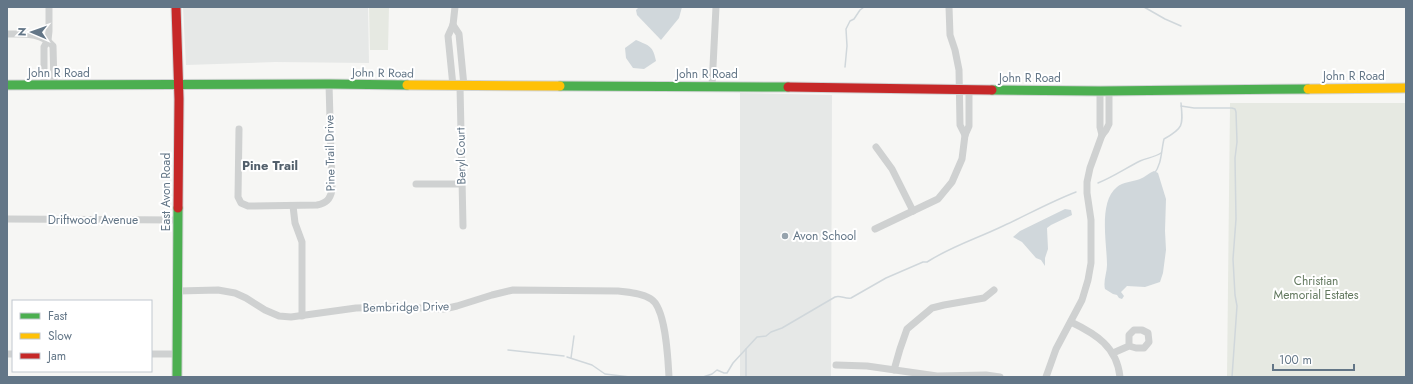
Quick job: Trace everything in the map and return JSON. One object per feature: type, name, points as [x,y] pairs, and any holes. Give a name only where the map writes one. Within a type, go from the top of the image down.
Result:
[{"type":"main road","name":"East Avon Road","points":[[176,7],[178,85],[178,377]]},
{"type":"main road","name":"John R Road","points":[[7,85],[329,84],[459,86],[712,86],[959,90],[1406,88]]},
{"type":"street","points":[[44,85],[44,47],[48,40],[49,7]]},
{"type":"street","points":[[455,7],[453,25],[448,36],[459,86]]},
{"type":"street","points":[[712,86],[716,7]]},
{"type":"street","points":[[949,7],[950,35],[958,60],[960,125],[965,135]]},
{"type":"street","points":[[453,25],[459,34],[459,86]]},
{"type":"street","points":[[7,34],[30,34],[39,36],[48,40],[54,46],[54,85]]},
{"type":"street","name":"Pine Trail Drive","points":[[239,129],[238,197],[241,203],[248,206],[324,204],[331,197],[332,190],[329,84]]},
{"type":"street","name":"Beryl Court","points":[[459,86],[463,226]]},
{"type":"street","points":[[875,229],[913,212],[938,198],[952,182],[962,159],[965,135],[969,126],[969,90]]},
{"type":"street","points":[[1100,90],[1100,128],[1102,136]]},
{"type":"street","points":[[1046,377],[1056,349],[1082,300],[1088,280],[1091,263],[1091,220],[1087,182],[1090,168],[1102,136],[1109,124],[1110,90]]},
{"type":"street","points":[[876,147],[892,169],[913,212]]},
{"type":"street","points":[[416,184],[461,184]]},
{"type":"street","points":[[293,206],[295,223],[302,242],[302,316]]},
{"type":"street","name":"Driftwood Avenue","points":[[7,219],[178,220]]},
{"type":"street","name":"Bembridge Drive","points":[[178,291],[218,290],[236,293],[279,316],[291,317],[356,308],[397,307],[444,309],[513,290],[628,292],[653,300],[658,308],[666,332],[669,377]]},
{"type":"street","points":[[894,370],[907,329],[927,312],[932,308],[944,305],[984,298],[994,290]]},
{"type":"street","points":[[1071,322],[1090,331],[1113,353],[1120,377]]},
{"type":"street","points":[[1113,353],[1129,346]]},
{"type":"street","points":[[152,354],[177,354]]},
{"type":"street","points":[[836,365],[867,366],[937,376],[962,377],[986,375],[1000,377]]},
{"type":"shaded area","points":[[183,7],[368,7],[369,63],[275,62],[186,65]]},
{"type":"shaded area","points":[[639,7],[682,7],[679,18],[661,40],[637,15],[636,10]]},
{"type":"shaded area","points":[[636,40],[650,47],[654,52],[656,61],[644,69],[633,68],[626,58],[625,48]]},
{"type":"shaded area","name":"Avon School","points":[[740,93],[832,95],[831,377],[740,377]]},
{"type":"shaded area","points":[[1154,171],[1158,173],[1166,199],[1166,250],[1163,273],[1160,282],[1145,287],[1127,286],[1121,292],[1124,296],[1122,299],[1105,289],[1107,265],[1105,213],[1107,203],[1111,194],[1119,185],[1140,179]]},
{"type":"shaded area","points":[[1065,209],[1071,210],[1072,215],[1047,228],[1048,249],[1045,258],[1045,266],[1041,260],[1036,258],[1022,242],[1013,237],[1020,231]]},
{"type":"green space","points":[[369,7],[389,7],[388,50],[370,50]]},
{"type":"green space","name":"Christian Memorial Estates","points":[[1230,103],[1405,103],[1405,377],[1227,377]]},
{"type":"waterway","points":[[845,67],[847,46],[846,29],[850,21],[854,19],[864,7]]},
{"type":"waterway","points":[[1144,7],[1181,26]]},
{"type":"waterway","points":[[1154,174],[1160,162],[1164,139],[1179,129],[1181,125],[1181,103]]},
{"type":"waterway","points":[[1181,106],[1194,108],[1232,108],[1235,109],[1236,112],[1236,219],[1233,259],[1237,306],[1232,377]]},
{"type":"waterway","points":[[1098,183],[1140,161],[1161,153]]},
{"type":"waterway","points":[[703,377],[712,374],[717,370],[727,373],[733,363],[757,337],[766,336],[771,332],[782,328],[835,297],[839,296],[851,298],[886,278],[923,262],[927,262],[955,247],[1076,192]]},
{"type":"waterway","points":[[571,358],[574,336]]},
{"type":"waterway","points":[[746,349],[746,377]]},
{"type":"waterway","points":[[508,350],[564,356]]},
{"type":"waterway","points":[[567,357],[592,365],[605,374],[630,377]]},
{"type":"traffic: fast","points":[[7,85],[407,85]]},
{"type":"traffic: fast","points":[[560,86],[788,87]]},
{"type":"traffic: fast","points":[[992,90],[1100,91],[1308,89]]},
{"type":"traffic: fast","points":[[177,377],[178,208]]},
{"type":"traffic: slow","points":[[407,85],[560,86]]},
{"type":"traffic: slow","points":[[1308,89],[1406,88]]},
{"type":"traffic: jam","points":[[176,7],[179,99],[178,208]]},
{"type":"traffic: jam","points":[[788,87],[992,90]]},
{"type":"place","name":"Avon School","points":[[785,236]]},
{"type":"district","name":"Pine Trail","points":[[270,165]]}]
